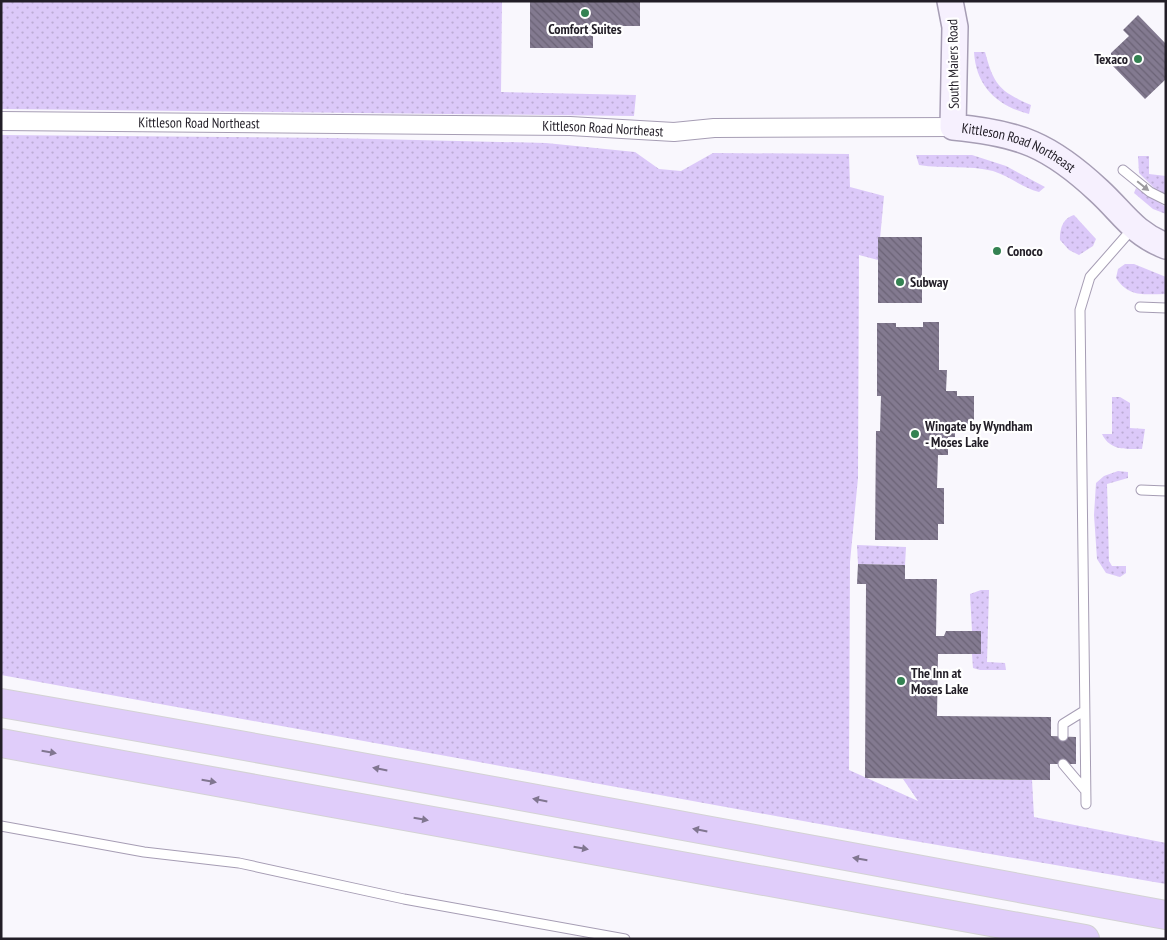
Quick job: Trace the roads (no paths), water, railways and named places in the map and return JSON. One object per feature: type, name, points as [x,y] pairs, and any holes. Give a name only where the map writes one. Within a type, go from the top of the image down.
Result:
[{"type":"highway","points":[[1,703],[334,760],[1166,915]]},
{"type":"highway","points":[[1,743],[1085,939]]},
{"type":"highway","points":[[894,865],[1166,905]]},
{"type":"highway","points":[[882,902],[1033,939]]},
{"type":"street","name":"South Maiers Road","points":[[950,1],[955,27],[953,126]]},
{"type":"street","name":"Kittleson Road Northeast","points":[[1,120],[570,126],[674,132],[714,128],[953,126],[992,130],[1018,137],[1058,156],[1100,192],[1133,228],[1166,246]]},
{"type":"lane","points":[[1123,170],[1150,192],[1166,200]]},
{"type":"lane","points":[[1086,804],[1084,456],[1080,310],[1090,277],[1133,228]]},
{"type":"lane","points":[[1140,307],[1166,308]]},
{"type":"lane","points":[[1141,490],[1166,490]]},
{"type":"lane","points":[[1064,736],[1063,724],[1084,711]]},
{"type":"lane","points":[[1063,764],[1085,790]]},
{"type":"lane","points":[[1,826],[144,852],[239,863],[404,899],[625,939]]},
{"type":"place","name":"Comfort Suites","points":[[585,13]]},
{"type":"place","name":"Texaco","points":[[1138,59]]},
{"type":"place","name":"Conoco","points":[[997,251]]},
{"type":"place","name":"Subway","points":[[900,282]]},
{"type":"place","name":"Wingate by Wyndham - Moses Lake","points":[[915,434]]},
{"type":"place","name":"The Inn at Moses Lake","points":[[901,681]]}]
